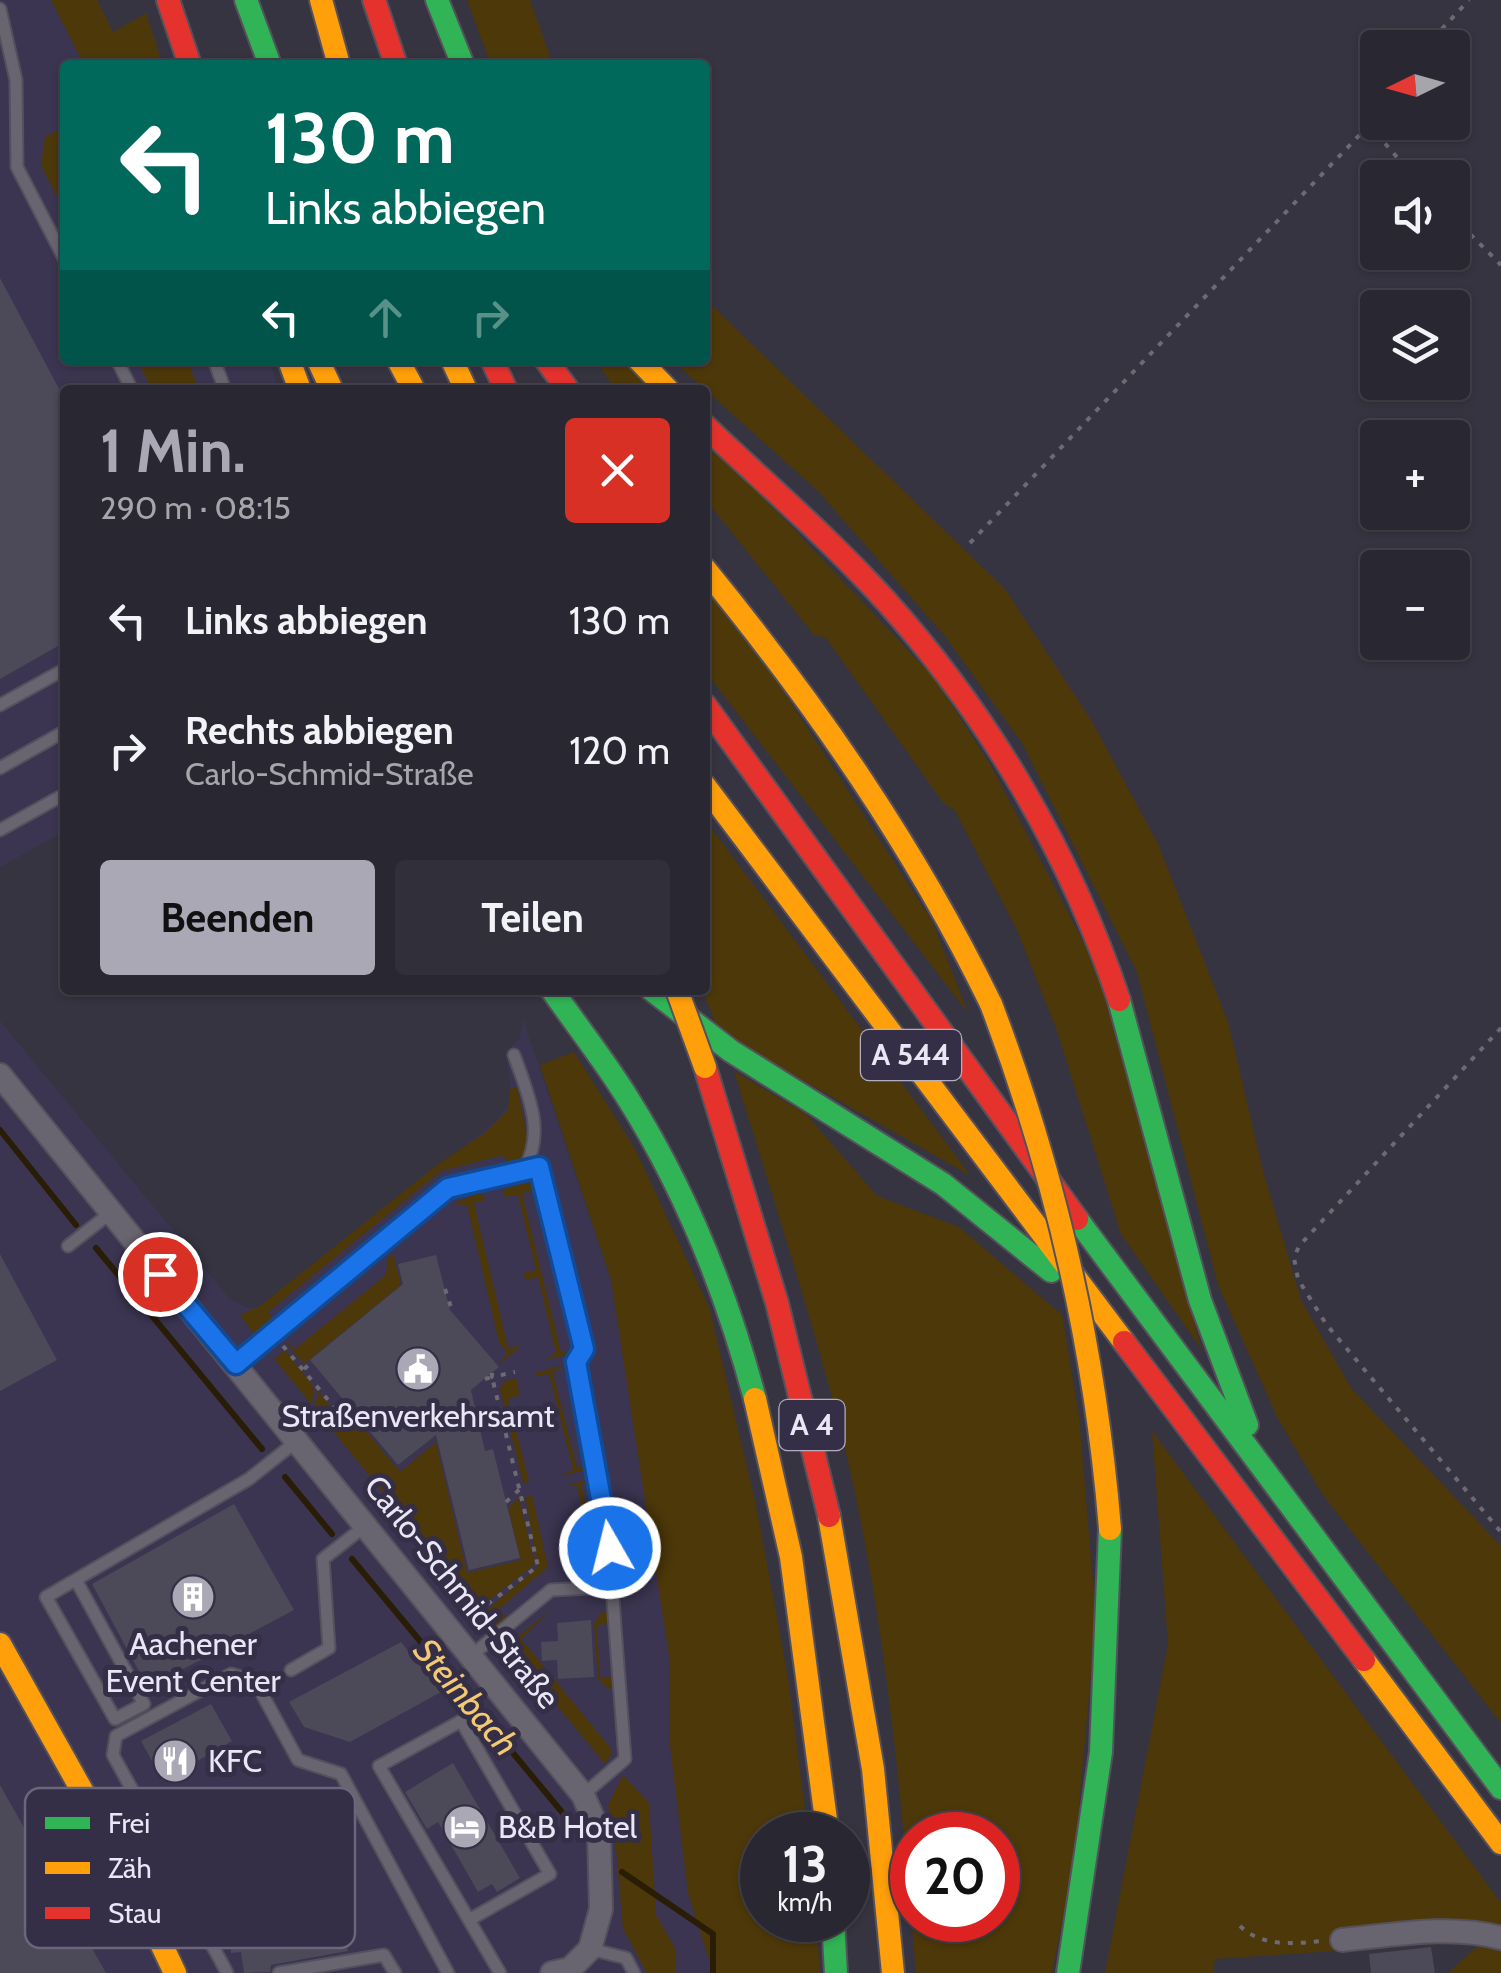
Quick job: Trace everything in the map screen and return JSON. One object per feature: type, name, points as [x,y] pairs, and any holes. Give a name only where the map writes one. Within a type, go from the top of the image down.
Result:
[{"type":"main road","points":[[168,0],[188,60]]},
{"type":"main road","points":[[232,0],[247,60]]},
{"type":"main road","points":[[246,0],[268,60]]},
{"type":"main road","points":[[321,0],[338,60]]},
{"type":"main road","points":[[360,0],[376,60]]},
{"type":"main road","points":[[374,0],[394,60]]},
{"type":"main road","points":[[420,0],[437,60]]},
{"type":"main road","points":[[437,0],[461,60]]},
{"type":"main road","points":[[644,365],[663,385]]},
{"type":"main road","points":[[710,431],[828,540],[888,604],[945,675],[1042,826],[1113,981],[1146,1084],[1206,1315],[1267,1475]]},
{"type":"main road","points":[[710,575],[804,691],[876,792],[943,903],[991,1004],[1038,1130],[1074,1258],[1098,1390],[1110,1529],[1110,1646],[1104,1741],[1068,1973]]},
{"type":"main road","name":"A 544","points":[[710,712],[944,1040],[1501,1788]]},
{"type":"main road","name":"A 544","points":[[710,793],[1501,1842]]},
{"type":"main road","points":[[555,995],[638,1114],[699,1237],[725,1304],[756,1410],[790,1563],[825,1812]]},
{"type":"main road","points":[[659,995],[736,1054],[878,1140],[953,1192],[1012,1236],[1114,1326]]},
{"type":"main road","name":"A 4","points":[[679,995],[775,1283],[828,1502],[877,1793],[893,1973]]},
{"type":"main road","points":[[0,1644],[81,1788]]},
{"type":"main road","points":[[834,1942],[836,1973]]},
{"type":"main road","points":[[162,1948],[174,1973]]},
{"type":"street","name":"Carlo-Schmid-Straße","points":[[0,1074],[109,1214],[236,1364],[583,1795],[599,1832],[602,1909],[590,1949]]},
{"type":"street","points":[[1342,1940],[1424,1932],[1484,1933],[1501,1938]]},
{"type":"street","points":[[552,1973],[570,1968],[590,1949]]},
{"type":"lane","points":[[0,9],[16,80],[16,166],[60,250]]},
{"type":"lane","points":[[0,705],[60,672]]},
{"type":"lane","points":[[0,768],[60,734]]},
{"type":"lane","points":[[0,830],[60,797]]},
{"type":"lane","points":[[514,1055],[530,1100],[536,1149],[524,1170]]},
{"type":"lane","points":[[236,1364],[448,1188],[539,1167],[584,1349],[576,1362],[610,1548],[598,1562],[579,1564],[566,1554]]},
{"type":"lane","points":[[68,1246],[109,1214]]},
{"type":"lane","points":[[76,1582],[144,1704],[115,1719],[46,1597],[250,1479],[297,1441]]},
{"type":"lane","points":[[292,1670],[330,1648],[322,1558],[364,1526]]},
{"type":"lane","points":[[472,1656],[551,1590],[612,1588],[625,1760],[583,1795]]},
{"type":"lane","points":[[132,1788],[113,1755],[116,1736],[231,1674],[255,1682],[298,1760],[341,1774],[349,1788]]},
{"type":"lane","points":[[469,1920],[550,1874],[461,1720],[378,1766],[500,1973]]},
{"type":"lane","points":[[355,1800],[448,1973]]},
{"type":"lane","points":[[215,1948],[228,1973]]},
{"type":"lane","points":[[590,1949],[626,1958],[634,1973]]},
{"type":"lane","points":[[280,1973],[384,1955],[395,1973]]},
{"type":"path","points":[[1441,30],[1469,0]]},
{"type":"path","points":[[970,543],[1360,133]]},
{"type":"path","points":[[1383,140],[1400,160]]},
{"type":"path","points":[[1470,234],[1501,265]]},
{"type":"path","points":[[1501,1028],[1299,1246],[1294,1258],[1298,1278],[1326,1324],[1501,1532]]},
{"type":"path","points":[[445,1289],[453,1313]]},
{"type":"path","points":[[259,1345],[268,1358],[284,1345],[334,1406],[354,1412]]},
{"type":"path","points":[[304,1369],[312,1362]]},
{"type":"path","points":[[484,1379],[515,1372]]},
{"type":"path","points":[[452,1632],[538,1566],[492,1375]]},
{"type":"path","points":[[506,1502],[520,1489]]},
{"type":"path","points":[[1240,1926],[1252,1938],[1287,1944],[1342,1940]]},
{"type":"shaded area","points":[[0,0],[97,0],[113,32],[146,13],[162,60],[60,60],[60,365],[271,365],[277,385],[60,385],[60,834],[0,867]]},
{"type":"shaded area","points":[[51,0],[97,0],[113,32],[146,13],[161,60],[81,60]]},
{"type":"shaded area","points":[[467,0],[530,0],[551,60],[489,60]]},
{"type":"shaded area","points":[[60,129],[60,203],[41,165],[45,137]]},
{"type":"shaded area","points":[[710,304],[1005,589],[1091,720],[1158,844],[1228,1022],[1263,1171],[1301,1300],[1351,1388],[1501,1546],[1501,1723],[1323,1495],[1278,1419],[1218,1285],[1137,972],[1022,743],[945,636],[817,490],[710,394],[710,385],[700,385],[678,365],[710,365]]},
{"type":"shaded area","points":[[140,365],[190,365],[196,385],[150,385]]},
{"type":"shaded area","points":[[598,365],[631,365],[653,385],[612,385]]},
{"type":"shaded area","points":[[710,440],[936,680],[991,766],[1096,966],[1202,1350],[1121,1234],[1057,1031],[1017,930],[954,809],[944,804],[826,638],[814,635],[710,505]]},
{"type":"shaded area","points":[[710,594],[770,670],[932,921],[968,1013],[710,678]]},
{"type":"shaded area","points":[[710,827],[971,1176],[720,1033],[704,995],[710,995]]},
{"type":"shaded area","points":[[523,1019],[611,1280],[713,1819],[710,1973],[0,1973],[0,1021],[230,1299],[248,1308],[260,1306],[497,1121],[512,1100],[506,1052],[520,1038]]},
{"type":"shaded area","points":[[574,1052],[634,1147],[709,1307],[756,1505],[788,1678],[805,1812],[740,1812],[740,1942],[818,1942],[820,1973],[713,1973],[688,1893],[669,1737],[670,1662],[611,1280],[540,1065]]},
{"type":"shaded area","points":[[734,1071],[806,1114],[877,1196],[959,1227],[1062,1315],[1079,1417],[1096,1618],[1074,1859],[1052,1973],[916,1973],[913,1942],[1020,1942],[1020,1812],[901,1812],[865,1545],[834,1405]]},
{"type":"shaded area","points":[[517,1087],[529,1144],[525,1159],[508,1167],[504,1155],[441,1171],[268,1312],[276,1322],[257,1338],[240,1315],[260,1306],[437,1165],[486,1132],[508,1110],[510,1089]]},
{"type":"shaded area","points":[[529,1182],[534,1190],[522,1193],[561,1352],[574,1353],[545,1360],[556,1353],[538,1277],[525,1280],[524,1273],[536,1270],[518,1195],[505,1197],[503,1190]]},
{"type":"shaded area","points":[[480,1193],[486,1200],[474,1203],[508,1348],[521,1345],[499,1365],[507,1352],[499,1342],[467,1205],[452,1204]]},
{"type":"shaded area","points":[[393,1254],[401,1285],[304,1364],[285,1342],[295,1349],[386,1275],[388,1258]]},
{"type":"shaded area","points":[[285,1350],[314,1387],[312,1405],[274,1359]]},
{"type":"shaded area","points":[[564,1365],[553,1373],[577,1468],[589,1465],[590,1469],[560,1476],[573,1469],[549,1374],[535,1373]]},
{"type":"shaded area","points":[[516,1378],[520,1395],[508,1399],[529,1482],[523,1483],[500,1389],[504,1381]]},
{"type":"shaded area","points":[[318,1391],[342,1421],[351,1413],[400,1472],[436,1442],[467,1573],[521,1560],[508,1508],[519,1498],[535,1564],[478,1609],[315,1409]]},
{"type":"shaded area","points":[[1152,1431],[1501,1903],[1501,1973],[1448,1973],[1483,1941],[1215,1959],[1213,1973],[1105,1973],[1168,1644]]},
{"type":"shaded area","points":[[593,1479],[581,1485],[592,1533],[605,1530],[600,1545],[585,1549],[573,1539],[587,1534],[577,1486],[563,1486]]},
{"type":"shaded area","points":[[532,1495],[548,1567],[499,1609],[507,1620],[494,1629],[482,1614],[538,1567],[525,1497]]},
{"type":"shaded area","points":[[552,1609],[521,1639],[609,1746],[612,1753],[605,1764],[507,1645]]},
{"type":"shaded area","points":[[602,1612],[609,1613],[610,1624],[597,1625],[600,1678],[613,1677],[613,1686],[608,1689],[598,1679],[594,1623]]},
{"type":"shaded area","points":[[623,1775],[649,1803],[656,1915],[676,1950],[675,1973],[647,1973],[623,1929],[615,1837],[608,1805]]},
{"type":"building","points":[[0,278],[60,391],[60,645],[0,679]]},
{"type":"building","points":[[0,1254],[57,1360],[0,1391]]},
{"type":"building","points":[[436,1255],[450,1310],[499,1367],[471,1390],[485,1451],[493,1449],[520,1558],[469,1570],[436,1435],[398,1465],[310,1360],[403,1284],[398,1264]]},
{"type":"building","name":"Aachener Event Center","points":[[234,1504],[294,1610],[148,1688],[92,1584]]},
{"type":"building","points":[[591,1620],[594,1677],[558,1679],[557,1660],[542,1661],[541,1642],[558,1641],[557,1623]]},
{"type":"building","points":[[401,1642],[441,1692],[350,1742],[304,1727],[289,1702]]},
{"type":"building","name":"KFC","points":[[211,1704],[232,1741],[163,1781],[141,1741]]},
{"type":"building","name":"B&B Hotel","points":[[453,1763],[520,1878],[497,1892],[492,1884],[478,1892],[438,1822],[427,1829],[405,1792]]},
{"type":"building","points":[[0,1785],[25,1829],[25,1948],[92,1948],[106,1973],[0,1973]]},
{"type":"building","points":[[1431,1947],[1435,1973],[1371,1973],[1369,1954]]},
{"type":"building","points":[[231,1948],[348,1951],[271,1965],[270,1972],[244,1973],[241,1952],[231,1953]]},
{"type":"waterway","name":"Steinbach","points":[[0,1130],[76,1225]]},
{"type":"waterway","name":"Steinbach","points":[[96,1248],[262,1449]]},
{"type":"waterway","name":"Steinbach","points":[[285,1477],[332,1534]]},
{"type":"waterway","name":"Steinbach","points":[[352,1559],[581,1835]]},
{"type":"waterway","name":"Steinbach","points":[[622,1872],[713,1934],[713,1973]]},
{"type":"traffic: fast","points":[[246,0],[268,60]]},
{"type":"traffic: fast","points":[[437,0],[461,60]]},
{"type":"traffic: fast","points":[[556,995],[618,1083],[668,1168],[717,1282],[755,1399]]},
{"type":"traffic: fast","points":[[658,995],[731,1051],[943,1184],[1051,1271]]},
{"type":"traffic: fast","points":[[1119,1000],[1200,1300],[1247,1425]]},
{"type":"traffic: fast","points":[[1077,1219],[1501,1788]]},
{"type":"traffic: fast","points":[[1068,1973],[1101,1752],[1110,1529]]},
{"type":"traffic: fast","points":[[834,1942],[836,1973]]},
{"type":"traffic: slow","points":[[321,0],[338,60]]},
{"type":"traffic: slow","points":[[291,365],[298,385]]},
{"type":"traffic: slow","points":[[320,365],[330,385]]},
{"type":"traffic: slow","points":[[401,365],[411,385]]},
{"type":"traffic: slow","points":[[454,365],[464,385]]},
{"type":"traffic: slow","points":[[644,365],[663,385]]},
{"type":"traffic: slow","points":[[710,575],[786,672],[861,778],[929,888],[991,1004]]},
{"type":"traffic: slow","points":[[710,793],[1124,1342]]},
{"type":"traffic: slow","points":[[679,995],[705,1067]]},
{"type":"traffic: slow","points":[[991,1004],[1035,1133],[1069,1262],[1094,1394],[1110,1529]]},
{"type":"traffic: slow","points":[[755,1399],[791,1557],[825,1812]]},
{"type":"traffic: slow","points":[[829,1516],[873,1769],[893,1973]]},
{"type":"traffic: slow","points":[[0,1644],[81,1788]]},
{"type":"traffic: slow","points":[[1364,1660],[1501,1843]]},
{"type":"traffic: slow","points":[[163,1948],[175,1973]]},
{"type":"traffic: jam","points":[[168,0],[188,60]]},
{"type":"traffic: jam","points":[[374,0],[394,60]]},
{"type":"traffic: jam","points":[[494,365],[504,385]]},
{"type":"traffic: jam","points":[[550,365],[564,385]]},
{"type":"traffic: jam","points":[[710,431],[865,578],[959,691],[1023,788],[1051,839],[1119,1000]]},
{"type":"traffic: jam","points":[[710,712],[1077,1219]]},
{"type":"traffic: jam","points":[[705,1067],[777,1303],[829,1516]]},
{"type":"traffic: jam","points":[[1124,1342],[1364,1660]]},
{"type":"place","name":"Straßenverkehrsamt","points":[[418,1369]]},
{"type":"place","name":"Aachener Event Center","points":[[193,1597]]},
{"type":"place","name":"KFC","points":[[175,1761]]},
{"type":"place","name":"B&B Hotel","points":[[465,1827]]},
{"type":"route","points":[[160,1274],[236,1364],[448,1188],[539,1167],[584,1349],[576,1362],[610,1548]]}]
